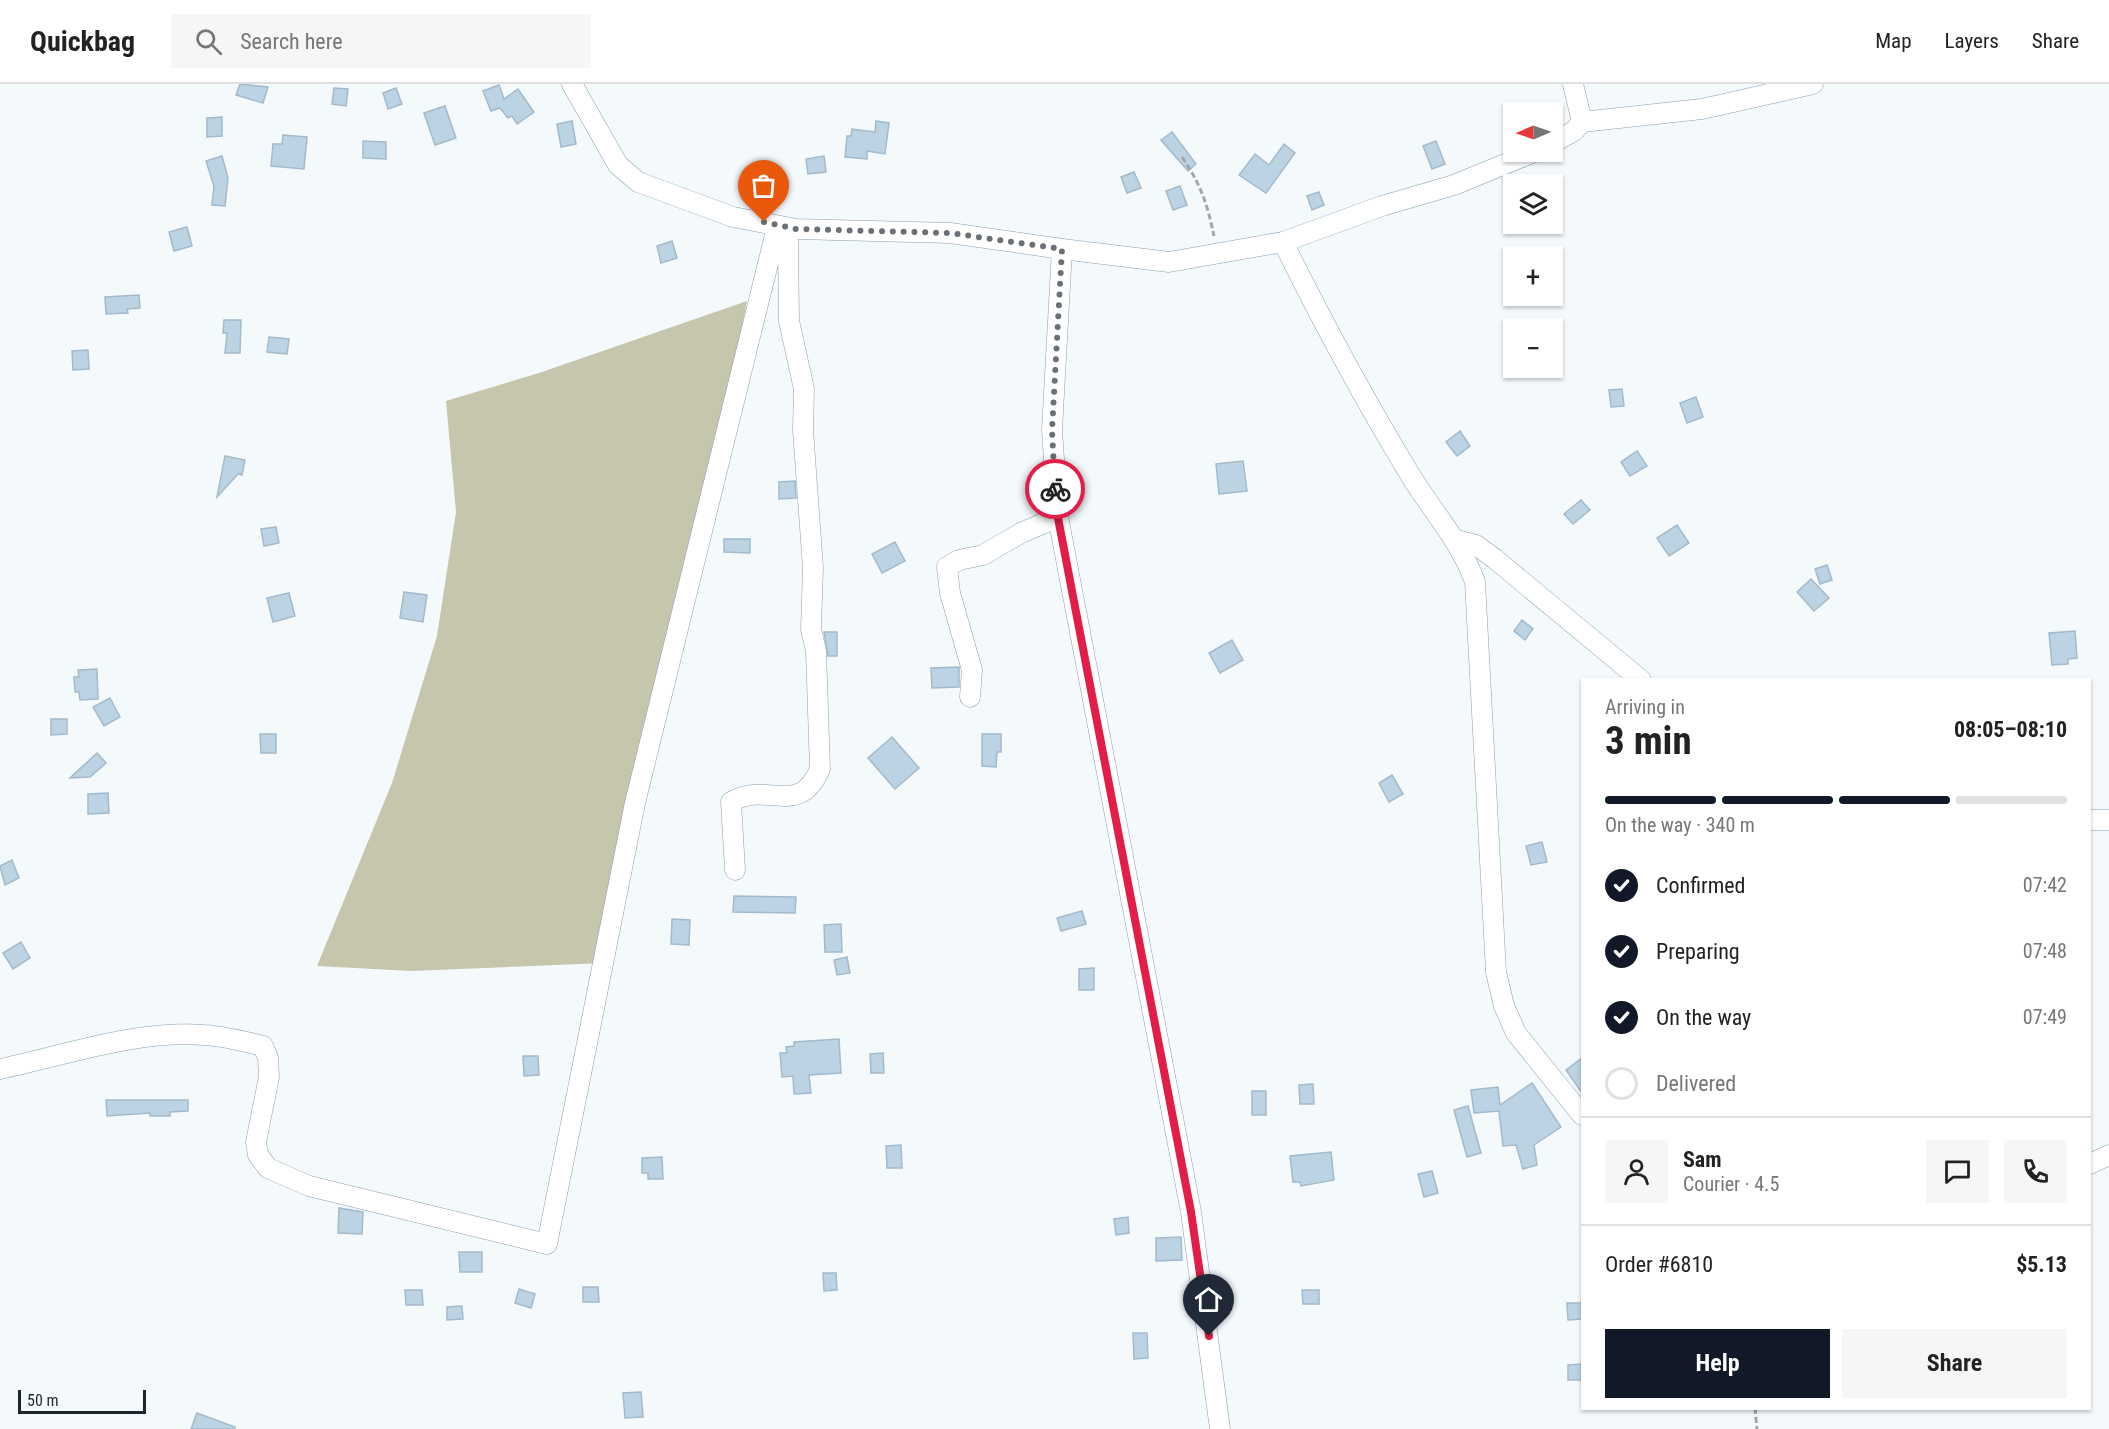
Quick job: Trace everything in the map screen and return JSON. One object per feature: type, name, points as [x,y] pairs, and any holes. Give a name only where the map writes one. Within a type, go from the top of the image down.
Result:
[{"type":"street","points":[[572,84],[607,150],[618,165],[638,182],[733,217],[753,219],[777,227],[950,233],[1169,262],[1283,242],[1382,206],[1454,185],[1510,162]]},
{"type":"street","points":[[1573,84],[1582,122]]},
{"type":"street","points":[[1563,137],[1574,131],[1582,122],[1702,109],[1813,84]]},
{"type":"street","points":[[735,870],[731,802],[743,795],[800,795],[813,786],[820,769],[816,651],[811,629],[813,568],[803,430],[804,389],[789,321],[788,240],[777,227]]},
{"type":"street","points":[[0,1069],[146,1038],[201,1035],[263,1046],[268,1058],[269,1077],[256,1142],[258,1155],[268,1168],[309,1186],[547,1244],[635,803],[777,227]]},
{"type":"street","points":[[1283,242],[1330,339],[1412,478],[1466,558],[1476,592],[1496,972],[1504,1006],[1516,1033],[1581,1114]]},
{"type":"street","points":[[1062,249],[1052,430],[1058,518],[1191,1212],[1220,1429]]},
{"type":"street","points":[[970,697],[972,670],[950,592],[948,567],[959,560],[983,555],[1021,533],[1058,518]]},
{"type":"street","points":[[1456,540],[1476,545],[1495,559],[1639,678]]},
{"type":"street","points":[[2091,820],[2109,820]]},
{"type":"street","points":[[2091,1164],[2109,1155]]},
{"type":"path","points":[[1182,157],[1198,181],[1208,205],[1218,255]]},
{"type":"path","points":[[1755,1410],[1757,1429]]},
{"type":"green space","points":[[747,301],[713,489],[603,963],[411,971],[317,966],[392,783],[437,636],[456,512],[446,401],[539,373]]},
{"type":"building","points":[[240,84],[268,87],[263,103],[236,95]]},
{"type":"building","points":[[499,85],[504,99],[518,89],[534,112],[517,124],[512,116],[508,118],[500,108],[491,111],[483,91]]},
{"type":"building","points":[[334,88],[348,89],[346,106],[332,104]]},
{"type":"building","points":[[396,88],[402,104],[388,109],[383,93]]},
{"type":"building","points":[[445,106],[456,138],[435,145],[424,113]]},
{"type":"building","points":[[222,117],[222,136],[207,137],[207,118]]},
{"type":"building","points":[[572,121],[576,144],[561,147],[557,124]]},
{"type":"building","points":[[876,121],[889,123],[885,154],[867,151],[867,159],[845,157],[847,136],[851,136],[852,129],[875,132]]},
{"type":"building","points":[[1172,132],[1196,164],[1188,171],[1161,140]]},
{"type":"building","points":[[283,135],[307,137],[304,169],[271,166],[273,144],[282,144]]},
{"type":"building","points":[[363,141],[386,142],[386,159],[363,158]]},
{"type":"building","points":[[1436,141],[1445,164],[1432,169],[1423,146]]},
{"type":"building","points":[[1284,144],[1295,153],[1266,193],[1239,175],[1255,154],[1269,165]]},
{"type":"building","points":[[222,156],[228,178],[225,206],[212,205],[214,186],[206,161]]},
{"type":"building","points":[[824,156],[826,172],[808,174],[806,159]]},
{"type":"building","points":[[1134,172],[1141,188],[1127,193],[1121,177]]},
{"type":"building","points":[[1180,186],[1187,205],[1173,210],[1166,191]]},
{"type":"building","points":[[1319,192],[1324,205],[1312,210],[1307,196]]},
{"type":"building","points":[[187,227],[192,246],[174,251],[169,232]]},
{"type":"building","points":[[672,241],[677,258],[661,263],[657,246]]},
{"type":"building","points":[[139,295],[140,308],[127,309],[128,313],[106,314],[105,297]]},
{"type":"building","points":[[224,320],[241,320],[240,353],[225,353],[227,333],[223,333]]},
{"type":"building","points":[[269,337],[289,339],[287,354],[267,352]]},
{"type":"building","points":[[88,350],[89,369],[73,370],[72,351]]},
{"type":"building","points":[[1622,389],[1624,406],[1611,407],[1609,390]]},
{"type":"building","points":[[1696,397],[1703,417],[1687,423],[1680,403]]},
{"type":"building","points":[[1460,431],[1470,446],[1457,456],[1446,442]]},
{"type":"building","points":[[1637,451],[1647,466],[1630,476],[1621,462]]},
{"type":"building","points":[[225,456],[245,460],[242,475],[238,474],[217,497]]},
{"type":"building","points":[[1243,461],[1247,491],[1219,494],[1216,464]]},
{"type":"building","points":[[795,481],[796,498],[779,499],[779,482]]},
{"type":"building","points":[[1581,500],[1590,510],[1573,524],[1564,514]]},
{"type":"building","points":[[1677,525],[1689,543],[1669,556],[1657,538]]},
{"type":"building","points":[[276,527],[279,543],[264,546],[261,529]]},
{"type":"building","points":[[724,539],[750,539],[750,553],[724,552]]},
{"type":"building","points":[[895,542],[905,561],[882,573],[872,554]]},
{"type":"building","points":[[1827,565],[1832,580],[1820,584],[1815,569]]},
{"type":"building","points":[[1811,579],[1829,598],[1814,611],[1797,592]]},
{"type":"building","points":[[404,592],[427,595],[423,622],[400,618]]},
{"type":"building","points":[[289,593],[295,616],[273,622],[267,598]]},
{"type":"building","points":[[1522,620],[1533,629],[1525,640],[1514,631]]},
{"type":"building","points":[[2075,631],[2077,658],[2068,659],[2068,664],[2052,665],[2049,633]]},
{"type":"building","points":[[824,632],[837,632],[837,656],[828,656]]},
{"type":"building","points":[[1232,640],[1243,660],[1220,673],[1209,653]]},
{"type":"building","points":[[959,667],[959,687],[932,688],[931,668]]},
{"type":"building","points":[[97,669],[98,699],[80,700],[79,692],[75,692],[74,677],[79,677],[78,670]]},
{"type":"building","points":[[110,698],[120,717],[104,726],[93,707]]},
{"type":"building","points":[[51,719],[67,719],[67,734],[51,735]]},
{"type":"building","points":[[260,734],[276,734],[276,753],[261,753]]},
{"type":"building","points":[[982,734],[1001,734],[1001,752],[997,752],[996,767],[982,766]]},
{"type":"building","points":[[892,737],[919,768],[895,789],[868,758]]},
{"type":"building","points":[[97,753],[106,763],[90,777],[70,778]]},
{"type":"building","points":[[1392,775],[1403,794],[1389,802],[1379,783]]},
{"type":"building","points":[[108,793],[109,813],[88,814],[88,794]]},
{"type":"building","points":[[1542,842],[1547,862],[1531,865],[1526,846]]},
{"type":"building","points":[[12,860],[19,878],[5,885],[0,866]]},
{"type":"building","points":[[734,896],[796,897],[795,913],[733,912]]},
{"type":"building","points":[[1082,911],[1086,924],[1061,931],[1057,918]]},
{"type":"building","points":[[672,919],[690,920],[689,945],[671,944]]},
{"type":"building","points":[[841,924],[842,952],[825,952],[824,925]]},
{"type":"building","points":[[21,942],[30,958],[13,969],[3,953]]},
{"type":"building","points":[[847,957],[850,973],[837,975],[834,960]]},
{"type":"building","points":[[1094,968],[1094,990],[1079,990],[1079,969]]},
{"type":"building","points":[[839,1039],[841,1073],[809,1075],[811,1093],[794,1094],[793,1076],[782,1077],[780,1053],[787,1053],[786,1047],[794,1046],[794,1042]]},
{"type":"building","points":[[883,1053],[884,1073],[871,1073],[870,1054]]},
{"type":"building","points":[[523,1056],[538,1056],[539,1075],[524,1076]]},
{"type":"building","points":[[1581,1059],[1581,1092],[1566,1070]]},
{"type":"building","points":[[1532,1083],[1561,1127],[1534,1145],[1537,1165],[1523,1169],[1516,1145],[1503,1146],[1499,1111],[1474,1113],[1471,1090],[1498,1087],[1500,1105]]},
{"type":"building","points":[[1313,1084],[1314,1104],[1300,1104],[1299,1085]]},
{"type":"building","points":[[1252,1091],[1266,1091],[1266,1115],[1252,1115]]},
{"type":"building","points":[[106,1100],[188,1100],[188,1111],[170,1112],[170,1116],[150,1116],[150,1113],[107,1116]]},
{"type":"building","points":[[1468,1106],[1481,1153],[1467,1157],[1454,1110]]},
{"type":"building","points":[[901,1145],[902,1168],[887,1168],[886,1146]]},
{"type":"building","points":[[1331,1152],[1334,1180],[1301,1186],[1300,1182],[1293,1182],[1290,1156]]},
{"type":"building","points":[[662,1157],[663,1179],[648,1179],[648,1173],[642,1173],[642,1158]]},
{"type":"building","points":[[1432,1171],[1438,1193],[1424,1197],[1418,1174]]},
{"type":"building","points":[[339,1208],[363,1212],[362,1234],[338,1233]]},
{"type":"building","points":[[1128,1217],[1129,1233],[1116,1235],[1114,1219]]},
{"type":"building","points":[[1181,1237],[1182,1260],[1156,1261],[1156,1238]]},
{"type":"building","points":[[459,1252],[482,1252],[482,1272],[460,1272]]},
{"type":"building","points":[[823,1273],[836,1273],[837,1290],[824,1291]]},
{"type":"building","points":[[583,1287],[598,1287],[599,1302],[583,1302]]},
{"type":"building","points":[[519,1289],[535,1294],[531,1308],[515,1303]]},
{"type":"building","points":[[405,1290],[422,1290],[423,1305],[406,1305]]},
{"type":"building","points":[[1302,1290],[1319,1290],[1319,1304],[1303,1304]]},
{"type":"building","points":[[1567,1303],[1581,1303],[1581,1319],[1568,1320]]},
{"type":"building","points":[[462,1306],[463,1319],[447,1320],[447,1307]]},
{"type":"building","points":[[1133,1333],[1147,1333],[1148,1358],[1134,1359]]},
{"type":"building","points":[[1581,1364],[1581,1380],[1568,1380],[1568,1365]]},
{"type":"building","points":[[641,1392],[643,1417],[625,1418],[623,1393]]},
{"type":"building","points":[[197,1413],[235,1427],[235,1429],[191,1429]]},
{"type":"way so far","points":[[764,222],[777,227],[796,229],[950,233],[1062,249],[1052,430],[1055,489]]},
{"type":"route","points":[[1055,489],[1058,518],[1123,868],[1191,1212],[1209,1336]]}]
